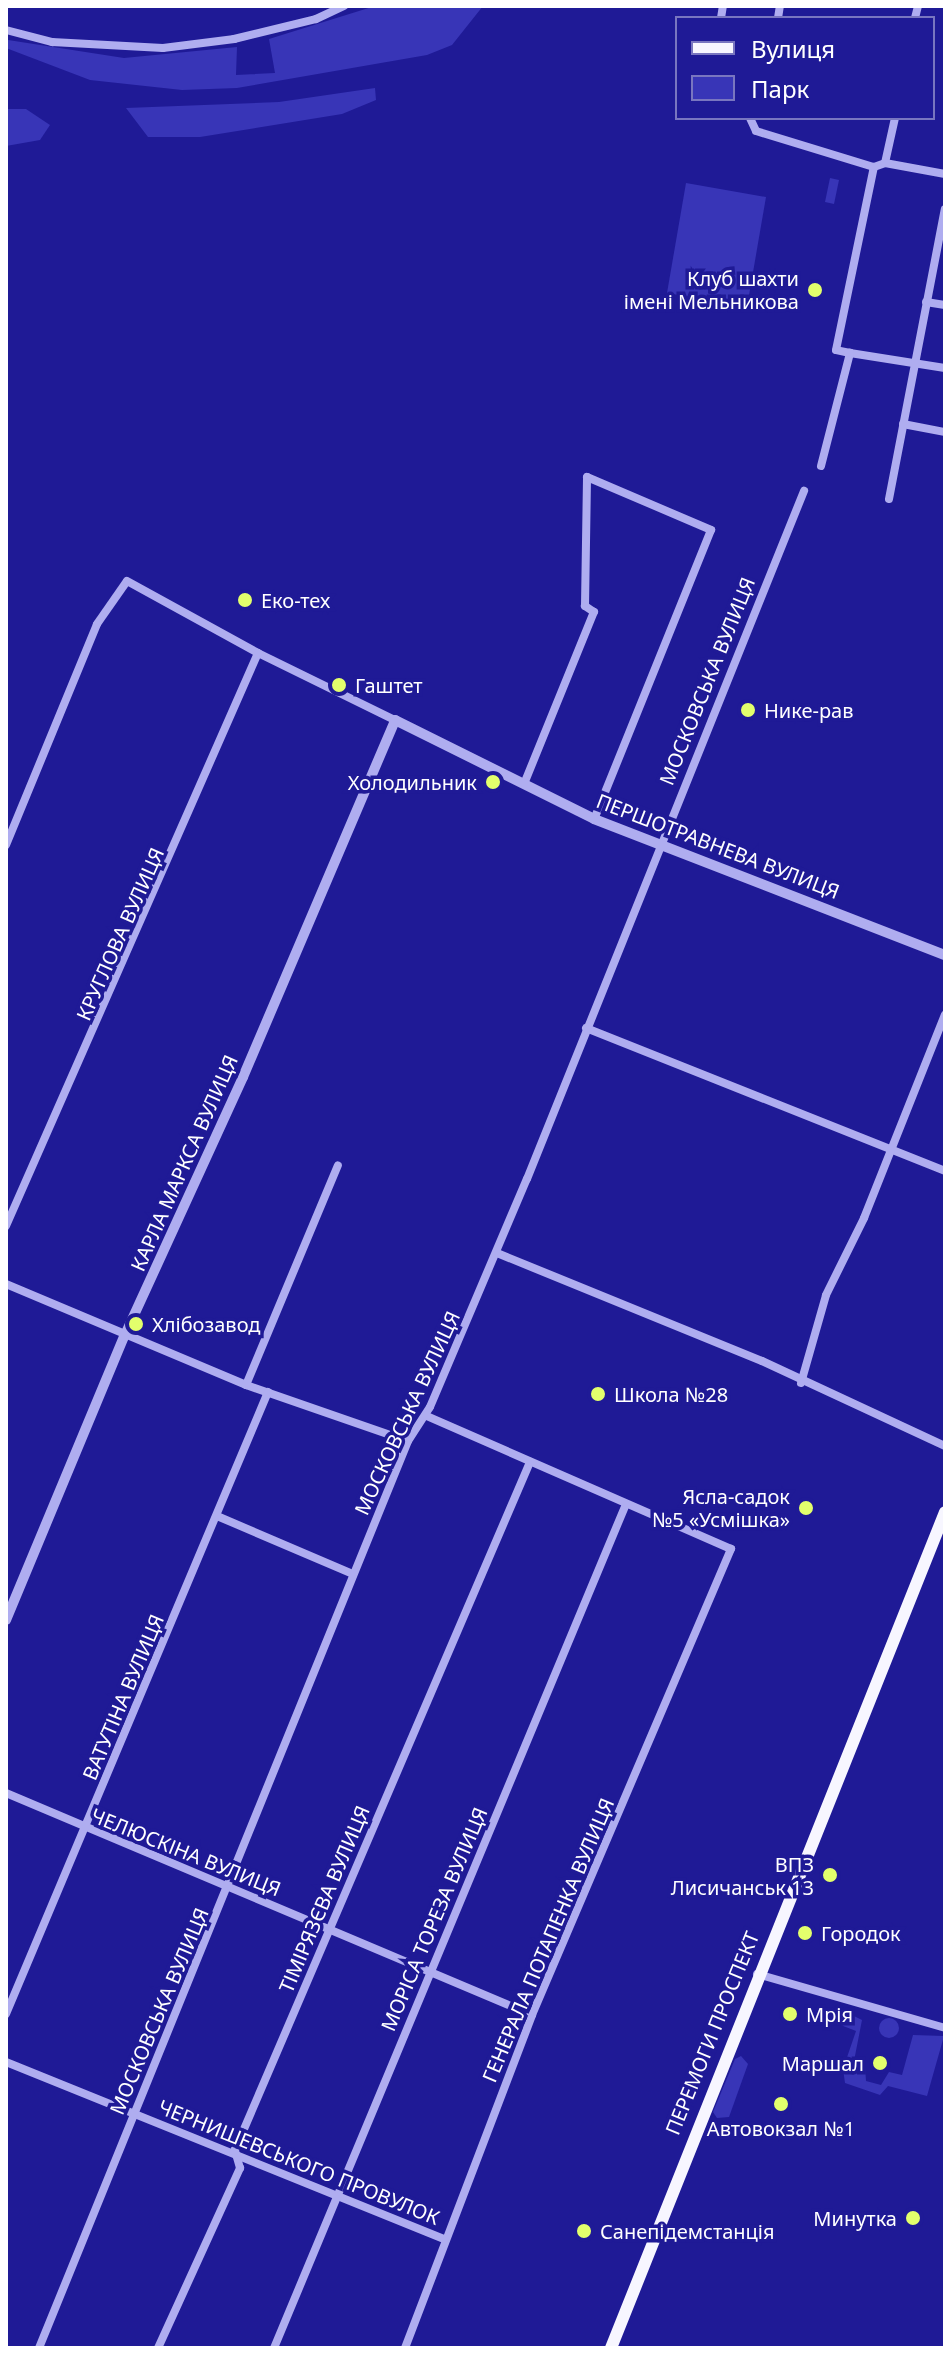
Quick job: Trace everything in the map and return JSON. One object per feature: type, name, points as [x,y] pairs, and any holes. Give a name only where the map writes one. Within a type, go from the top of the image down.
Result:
[{"type":"main road","name":"ПЕРЕМОГИ ПРОСПЕКТ","points":[[611,2348],[757,1974],[945,1512]]},
{"type":"street","points":[[6,30],[52,42],[163,48],[234,39],[316,19],[344,6]]},
{"type":"street","points":[[751,120],[756,131],[874,167],[885,163],[945,174]]},
{"type":"street","points":[[756,131],[758,120]]},
{"type":"street","points":[[885,163],[895,120]]},
{"type":"street","points":[[874,167],[836,350],[945,368]]},
{"type":"street","points":[[889,499],[926,302],[942,249],[945,209]]},
{"type":"street","points":[[926,302],[945,305]]},
{"type":"street","points":[[821,466],[850,353]]},
{"type":"street","points":[[903,424],[945,432]]},
{"type":"street","points":[[524,784],[594,612],[585,606],[587,477],[711,530],[594,819]]},
{"type":"street","name":"МОСКОВСЬКА ВУЛИЦЯ","points":[[39,2348],[133,2111],[230,1887],[408,1441],[426,1416],[497,1253],[657,846],[804,491]]},
{"type":"street","points":[[6,845],[97,624],[127,581],[258,653],[395,720]]},
{"type":"street","name":"КРУГЛОВА ВУЛИЦЯ","points":[[6,1226],[258,653]]},
{"type":"street","name":"ПЕРШОТРАВНЕВА ВУЛИЦЯ","points":[[395,720],[594,819],[657,846],[778,887],[945,955]]},
{"type":"street","name":"КАРЛА МАРКСА ВУЛИЦЯ","points":[[6,1620],[124,1337],[238,1090],[395,720]]},
{"type":"street","points":[[801,1383],[826,1295],[890,1151],[945,1014]]},
{"type":"street","points":[[586,1028],[945,1171]]},
{"type":"street","points":[[246,1385],[338,1165]]},
{"type":"street","points":[[497,1253],[762,1361],[801,1383],[945,1446]]},
{"type":"street","points":[[6,1284],[124,1337],[246,1385],[408,1441]]},
{"type":"street","name":"ВАТУТІНА ВУЛИЦЯ","points":[[6,2014],[268,1392]]},
{"type":"street","points":[[426,1416],[626,1504]]},
{"type":"street","name":"ТІМІРЯЗЄВА ВУЛИЦЯ","points":[[158,2348],[240,2168],[237,2155],[329,1928],[530,1462]]},
{"type":"street","name":"ГЕНЕРАЛА ПОТАПЕНКА ВУЛИЦЯ","points":[[405,2348],[532,2015],[731,1549],[626,1504]]},
{"type":"street","name":"МОРІСА ТОРЕЗА ВУЛИЦЯ","points":[[274,2348],[626,1504]]},
{"type":"street","points":[[217,1516],[353,1574]]},
{"type":"street","name":"ЧЕЛЮСКІНА ВУЛИЦЯ","points":[[6,1793],[532,2015]]},
{"type":"street","points":[[757,1974],[945,2028]]},
{"type":"street","name":"ЧЕРНИШЕВСЬКОГО ПРОВУЛОК","points":[[6,2062],[445,2239]]},
{"type":"green space","points":[[375,6],[483,6],[452,45],[427,55],[237,88],[182,90],[90,80],[6,48],[8,40],[124,58],[237,47],[236,75],[275,73],[269,39]]},
{"type":"green space","points":[[375,88],[376,100],[342,114],[200,137],[148,137],[126,108],[279,102]]},
{"type":"green space","points":[[6,109],[26,109],[50,125],[40,140],[6,146]]},
{"type":"green space","points":[[830,178],[839,180],[834,204],[825,202]]},
{"type":"green space","points":[[686,183],[766,197],[747,307],[667,293]]},
{"type":"green space","points":[[838,2008],[862,2020],[854,2061],[865,2066],[866,2081],[881,2085],[889,2072],[902,2075],[913,2035],[944,2036],[927,2096],[888,2086],[880,2095],[845,2083],[843,2069],[856,2031],[833,2022]]},
{"type":"green space","points":[[889,2018],[896,2021],[899,2028],[896,2035],[889,2038],[882,2035],[879,2028],[882,2021]]},
{"type":"green space","points":[[741,2056],[748,2064],[729,2117],[717,2118],[713,2112],[735,2059]]},
{"type":"place","name":"Клуб шахти імені Мельникова","points":[[815,290]]},
{"type":"place","name":"Еко-тех","points":[[245,600]]},
{"type":"place","name":"Гаштет","points":[[339,685]]},
{"type":"place","name":"Нике-рав","points":[[748,710]]},
{"type":"place","name":"Холодильник","points":[[493,782]]},
{"type":"place","name":"Хлібозавод","points":[[136,1324]]},
{"type":"place","name":"Школа №28","points":[[598,1394]]},
{"type":"place","name":"Ясла-садок №5 «Усмішка»","points":[[806,1508]]},
{"type":"place","name":"ВПЗ Лисичанськ 13","points":[[830,1875]]},
{"type":"place","name":"Городок","points":[[805,1933]]},
{"type":"place","name":"Мрія","points":[[790,2014]]},
{"type":"place","name":"Маршал","points":[[880,2063]]},
{"type":"place","name":"Автовокзал №1","points":[[781,2104]]},
{"type":"place","name":"Минутка","points":[[913,2218]]},
{"type":"place","name":"Санепідемстанція","points":[[584,2231]]}]
